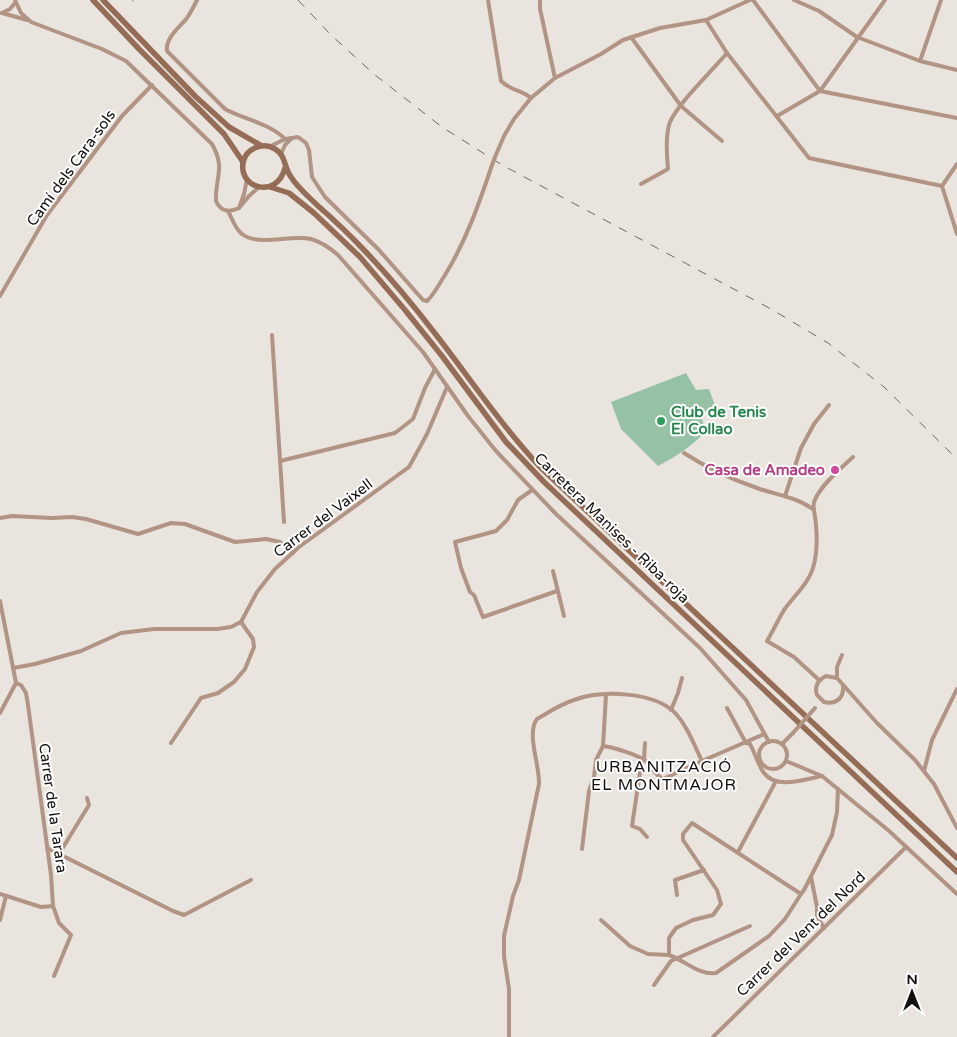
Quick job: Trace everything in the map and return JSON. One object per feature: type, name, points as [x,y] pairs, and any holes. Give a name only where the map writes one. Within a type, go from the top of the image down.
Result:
[{"type":"main road","points":[[93,0],[145,56],[224,134],[243,162]]},
{"type":"main road","points":[[103,0],[195,96],[229,127],[260,145],[271,146],[281,154],[285,168],[283,176],[278,183],[270,187],[260,187],[252,184],[243,171],[243,162],[246,154],[252,148],[260,145]]},
{"type":"main road","name":"Carretera Manises - Riba-roja","points":[[285,168],[298,186],[358,244],[414,306],[502,423],[540,467],[957,858]]},
{"type":"main road","name":"Carretera Manises - Riba-roja","points":[[270,187],[289,194],[302,203],[360,257],[442,356],[506,442],[544,482],[957,872]]},
{"type":"street","points":[[197,0],[190,14],[171,38],[166,47],[167,52],[225,109],[286,139]]},
{"type":"street","points":[[488,0],[500,81],[509,88],[527,94],[531,98]]},
{"type":"street","points":[[540,0],[540,9],[555,78]]},
{"type":"street","points":[[271,146],[286,139],[302,139],[309,150],[312,177],[325,197],[378,250],[423,300],[427,301],[452,264],[477,211],[495,157],[514,119],[531,98],[555,78],[631,37],[660,28],[706,20],[752,0],[820,91],[957,118]]},
{"type":"street","points":[[794,0],[819,11],[857,37],[920,61],[957,70]]},
{"type":"street","points":[[777,116],[820,91],[884,0]]},
{"type":"street","points":[[920,61],[940,0]]},
{"type":"street","points":[[1,13],[10,9],[15,2],[27,20]]},
{"type":"street","points":[[1,13],[27,20],[114,54],[126,61],[212,144],[220,168],[216,201],[218,206],[228,211],[234,211],[260,187]]},
{"type":"street","points":[[706,20],[727,53],[810,158],[942,186]]},
{"type":"street","points":[[631,37],[681,106],[722,141]]},
{"type":"street","points":[[641,184],[668,169],[667,146],[670,123],[681,106],[727,53]]},
{"type":"street","name":"Camí dels Cara-sols","points":[[0,296],[47,215],[122,116],[152,85]]},
{"type":"street","points":[[281,154],[292,138]]},
{"type":"street","points":[[942,186],[957,164]]},
{"type":"street","points":[[238,208],[244,194],[247,179]]},
{"type":"street","points":[[942,186],[957,234]]},
{"type":"street","points":[[228,211],[238,230],[250,239],[298,237],[312,239],[325,244],[347,263],[423,352],[485,439],[556,514],[700,648],[746,700],[769,742]]},
{"type":"street","points":[[272,335],[284,522]]},
{"type":"street","points":[[280,461],[395,433],[413,418],[424,388],[435,369]]},
{"type":"street","name":"Carrer del Vaixell","points":[[241,622],[257,592],[275,569],[299,547],[409,467],[427,434],[447,387]]},
{"type":"street","points":[[785,496],[801,448],[814,424],[829,405]]},
{"type":"street","points":[[684,453],[702,465],[727,476],[805,503],[814,510]]},
{"type":"street","points":[[819,680],[794,657],[767,641],[784,611],[813,570],[816,531],[812,504],[816,496],[852,457]]},
{"type":"street","points":[[532,490],[518,500],[507,520],[496,531],[455,542],[458,558],[470,592],[474,595],[483,617],[557,591]]},
{"type":"street","points":[[0,518],[30,516],[79,518],[138,534],[171,523],[185,524],[235,542],[266,539],[280,542],[293,554]]},
{"type":"street","points":[[553,571],[564,616]]},
{"type":"street","points":[[0,601],[16,683],[0,713]]},
{"type":"street","points":[[13,668],[81,651],[121,633],[162,629],[217,629],[231,627],[241,622],[253,639],[254,647],[244,669],[234,682],[218,693],[201,698],[171,743]]},
{"type":"street","points":[[842,655],[837,667],[837,678],[924,771],[934,784],[957,828]]},
{"type":"street","points":[[837,678],[826,676],[819,680],[816,691],[819,698],[830,703],[838,700],[842,694],[843,686]]},
{"type":"street","points":[[671,710],[682,678]]},
{"type":"street","name":"Carrer de la Tarara","points":[[16,683],[21,685],[26,693],[53,906],[59,923],[71,934],[54,976]]},
{"type":"street","points":[[924,771],[932,740],[956,692]]},
{"type":"street","points":[[582,849],[589,791],[594,777],[596,760],[603,746],[606,695]]},
{"type":"street","points":[[509,1037],[509,989],[504,956],[504,936],[513,896],[520,880],[539,784],[540,774],[532,731],[533,723],[575,699],[606,695],[638,696],[671,710],[684,726],[702,761]]},
{"type":"street","points":[[782,744],[822,701]]},
{"type":"street","points":[[727,708],[746,742],[750,744],[763,772],[776,781],[785,782],[822,776]]},
{"type":"street","points":[[603,746],[643,759],[663,779],[764,734]]},
{"type":"street","points":[[769,742],[782,744],[787,752],[786,761],[781,766],[770,768],[762,762],[760,758],[761,748],[769,742]]},
{"type":"street","points":[[645,743],[632,826],[640,829],[647,837]]},
{"type":"street","points":[[786,761],[822,776],[888,830],[905,848],[957,894]]},
{"type":"street","points":[[738,852],[776,781]]},
{"type":"street","points":[[600,920],[630,946],[648,954],[669,955],[703,972],[716,973],[769,936],[785,919],[811,877],[832,835],[837,812],[838,789]]},
{"type":"street","points":[[59,854],[89,805],[87,798]]},
{"type":"street","points":[[669,955],[669,938],[676,928],[693,920],[713,915],[721,904],[717,890],[683,840],[683,834],[692,823],[801,894]]},
{"type":"street","points":[[46,848],[184,915],[251,880]]},
{"type":"street","name":"Carrer del Vent del Nord","points":[[713,1037],[905,848]]},
{"type":"street","points":[[677,895],[675,880],[704,870]]},
{"type":"street","points":[[811,877],[817,916],[824,928]]},
{"type":"street","points":[[0,894],[41,907],[53,906]]},
{"type":"street","points":[[0,920],[6,896]]},
{"type":"street","points":[[654,985],[671,961],[750,926]]},
{"type":"green space","name":"Club de Tenis El Collao","points":[[686,373],[696,390],[709,389],[716,408],[700,414],[706,431],[701,436],[684,450],[658,466],[621,429],[611,402]]},
{"type":"railway","points":[[298,0],[331,35],[375,75],[442,127],[502,165],[771,309],[828,343],[884,387],[957,459]]},
{"type":"place","name":"Club de Tenis El Collao","points":[[661,421]]},
{"type":"place","name":"Casa de Amadeo","points":[[835,470]]},
{"type":"district","name":"URBANITZACIÓ EL MONTMAJOR","points":[[664,776]]}]
